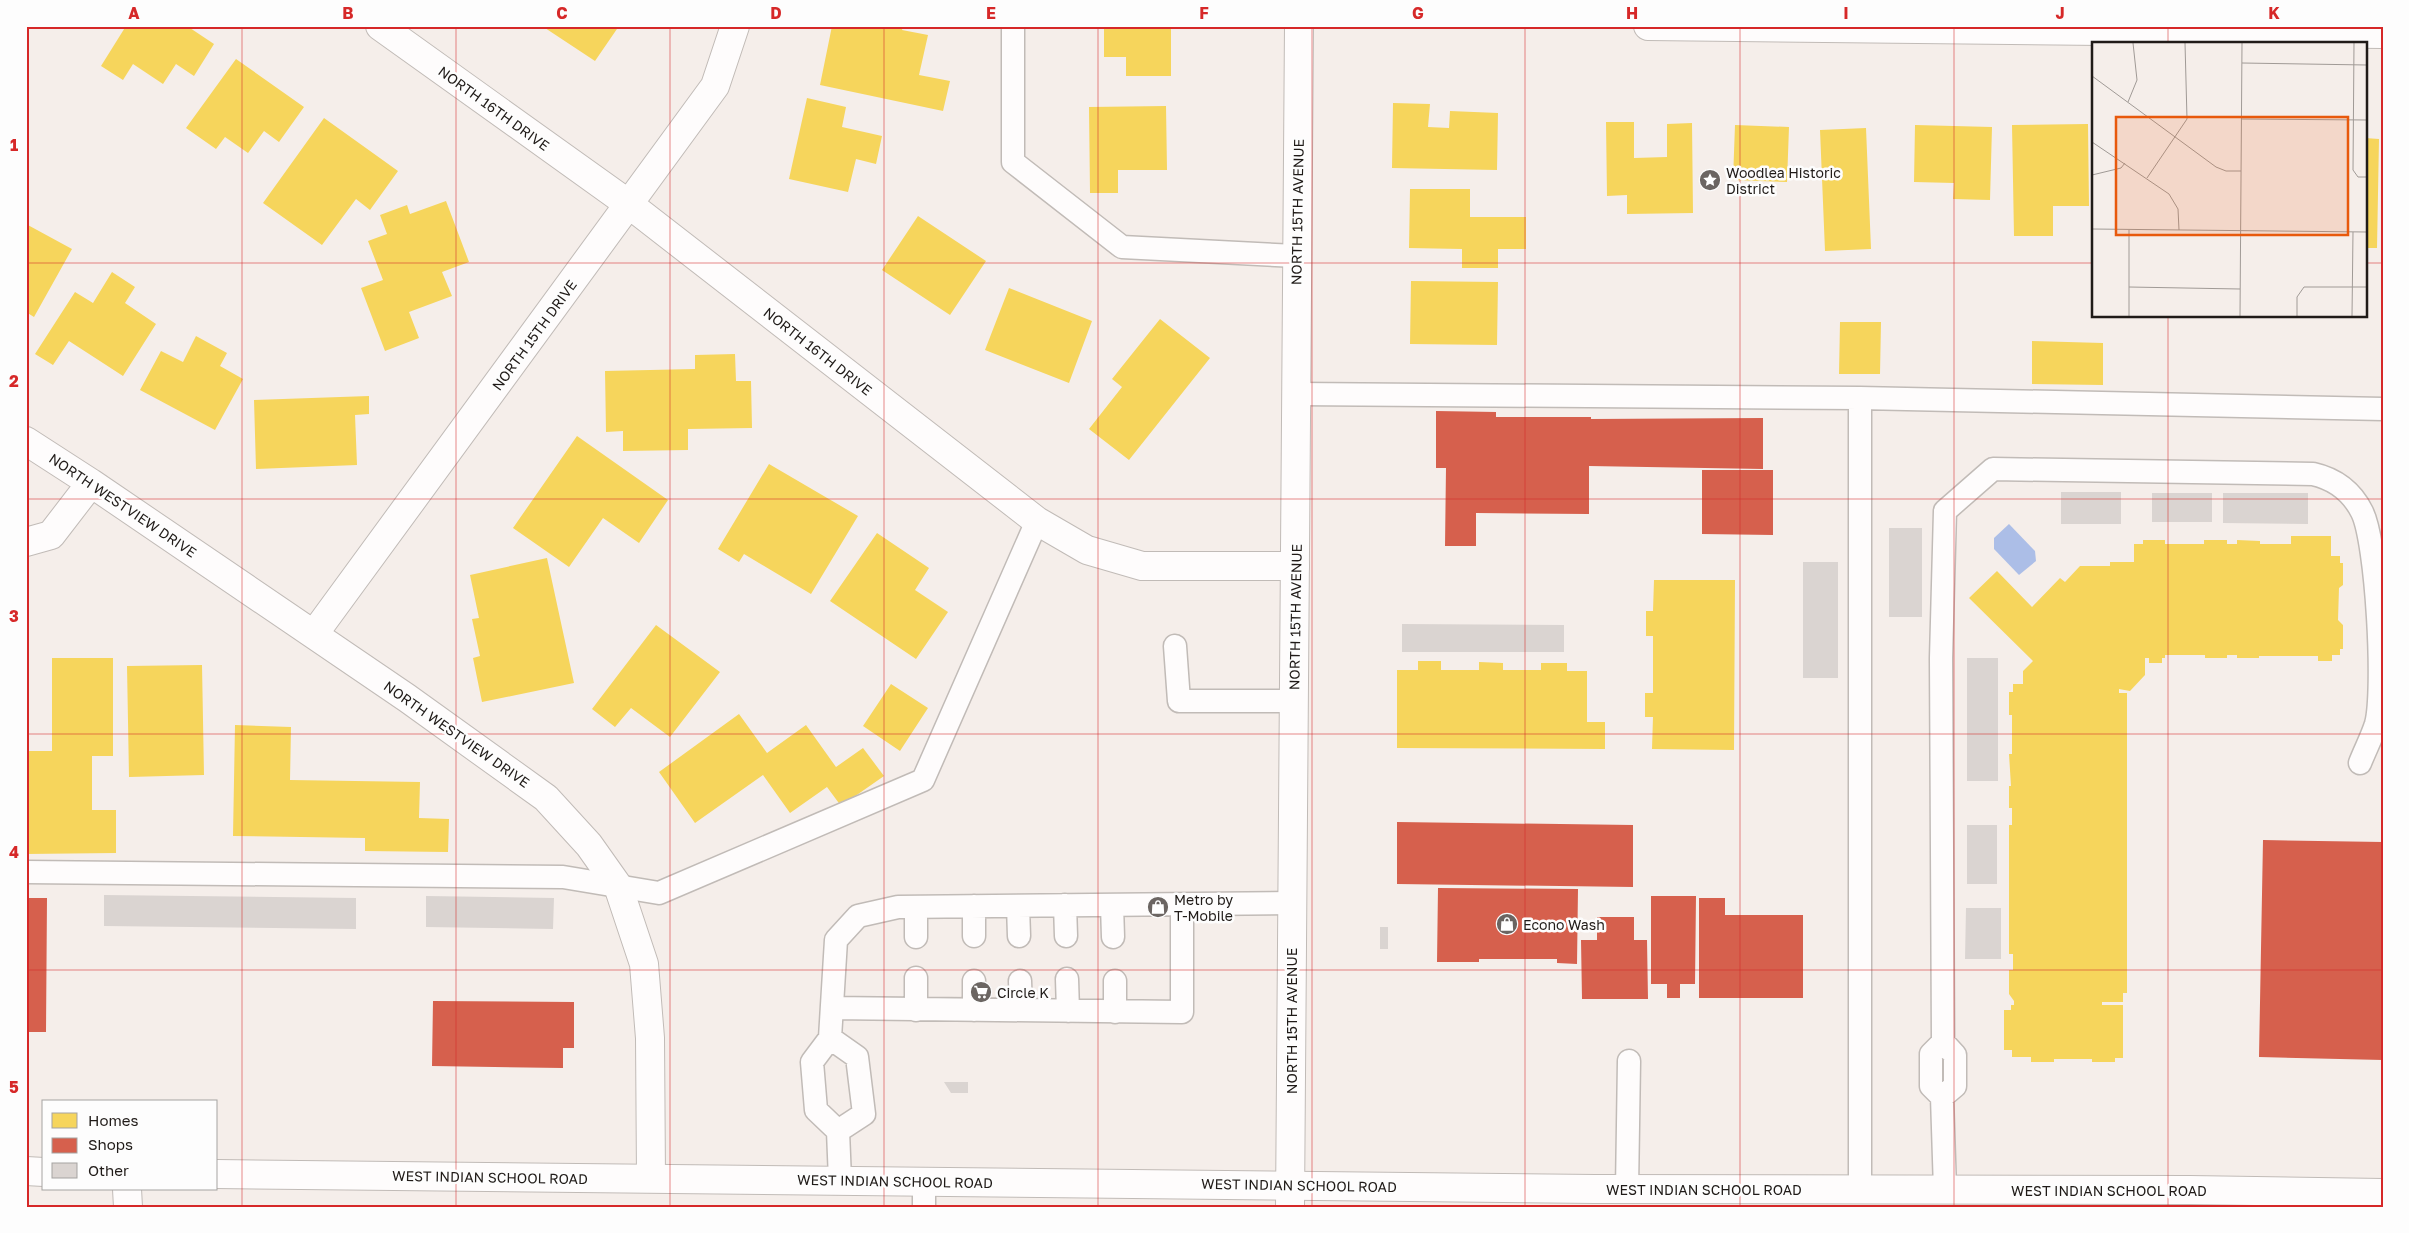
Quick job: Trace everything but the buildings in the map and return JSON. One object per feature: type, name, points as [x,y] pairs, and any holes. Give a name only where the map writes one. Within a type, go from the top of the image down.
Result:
[{"type":"street","name":"NORTH 16TH DRIVE","points":[[380,26],[630,205],[1037,521],[1087,550],[1142,566],[1295,566]]},
{"type":"street","name":"NORTH 15TH DRIVE","points":[[314,634],[630,205],[715,86],[735,26]]},
{"type":"street","name":"NORTH 15TH AVENUE","points":[[1290,1196],[1299,26]]},
{"type":"street","points":[[1648,26],[2383,34]]},
{"type":"street","name":"NORTH WESTVIEW DRIVE","points":[[26,441],[314,634],[546,798],[589,845],[618,886],[644,964],[650,1045],[651,1178]]},
{"type":"street","points":[[26,542],[51,535],[91,483]]},
{"type":"street","points":[[26,1171],[42,1172]]},
{"type":"street","name":"WEST INDIAN SCHOOL ROAD","points":[[218,1174],[840,1180],[924,1194],[1290,1196],[1627,1188],[1860,1190],[1928,1195],[2383,1193]]},
{"type":"street","points":[[127,1190],[128,1207]]},
{"type":"lane","points":[[1013,26],[1013,162],[1122,247],[1296,256]]},
{"type":"lane","points":[[1296,394],[1860,398],[2383,409]]},
{"type":"lane","points":[[1860,398],[1860,1190]]},
{"type":"lane","points":[[1928,1195],[1942,1097],[1955,1086],[1955,1056],[1944,1042],[1941,658],[1944,510],[1993,469],[2313,474],[2328,478],[2350,493],[2362,510],[2369,526],[2373,548],[2380,674],[2376,723],[2360,763]]},
{"type":"lane","points":[[26,872],[563,877],[659,893],[922,780],[1037,521]]},
{"type":"lane","points":[[1175,646],[1179,701],[1294,701]]},
{"type":"lane","points":[[840,1180],[838,1131],[816,1110],[813,1093],[812,1062],[830,1038],[836,940],[858,916],[898,906],[1293,903]]},
{"type":"lane","points":[[1065,905],[1066,936]]},
{"type":"lane","points":[[1112,905],[1113,937]]},
{"type":"lane","points":[[832,1008],[1182,1012],[1182,905]]},
{"type":"lane","points":[[916,906],[916,937]]},
{"type":"lane","points":[[974,906],[974,936]]},
{"type":"lane","points":[[1018,906],[1019,936]]},
{"type":"lane","points":[[916,978],[916,1010]]},
{"type":"lane","points":[[1067,979],[1068,1011]]},
{"type":"lane","points":[[974,981],[974,1010]]},
{"type":"lane","points":[[1020,981],[1021,1010]]},
{"type":"lane","points":[[1115,981],[1115,1012]]},
{"type":"lane","points":[[830,1038],[857,1057],[863,1094],[864,1114],[838,1131]]},
{"type":"lane","points":[[1627,1188],[1629,1060]]},
{"type":"water","points":[[2009,524],[2035,551],[2036,561],[2019,575],[1994,549],[1994,538]]},
{"type":"place","name":"Woodlea Historic District","points":[[1710,180]]},
{"type":"place","name":"Metro by T-Mobile","points":[[1158,907]]},
{"type":"place","name":"Econo Wash","points":[[1507,924]]},
{"type":"place","name":"Circle K","points":[[981,992]]}]
